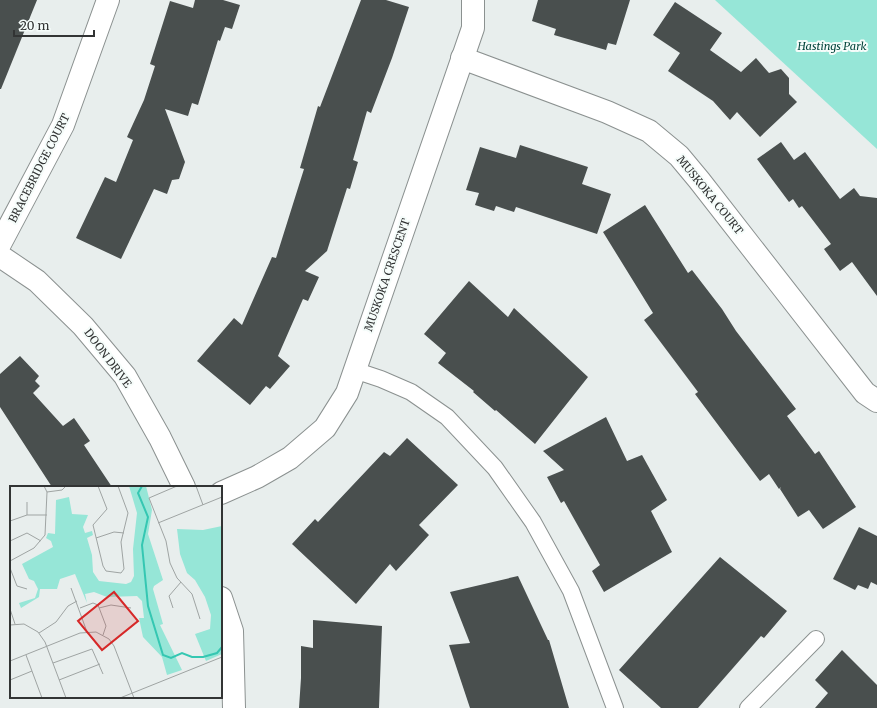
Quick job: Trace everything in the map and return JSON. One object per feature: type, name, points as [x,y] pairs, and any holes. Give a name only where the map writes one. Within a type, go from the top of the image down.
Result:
[{"type":"street","name":"BRACEBRIDGE COURT","points":[[0,244],[64,125],[108,0]]},
{"type":"street","name":"MUSKOKA CRESCENT","points":[[222,493],[256,477],[290,458],[325,428],[347,393],[473,28],[473,0]]},
{"type":"street","name":"MUSKOKA COURT","points":[[462,58],[607,112],[648,131],[679,156],[865,393],[877,401]]},
{"type":"street","name":"DOON DRIVE","points":[[0,256],[37,281],[78,320],[125,376],[160,438],[184,486]]},
{"type":"street","points":[[222,601],[232,631],[234,708]]},
{"type":"lane","points":[[354,370],[381,379],[411,392],[447,417],[496,468],[533,522],[571,591],[615,708]]},
{"type":"lane","points":[[748,708],[816,639]]},
{"type":"green space","name":"Hastings Park","points":[[715,0],[877,0],[877,149]]},
{"type":"building","points":[[0,0],[37,0],[1,89],[0,89]]},
{"type":"building","points":[[195,0],[223,0],[240,5],[232,29],[225,27],[220,41],[218,40],[198,105],[192,103],[188,116],[165,109],[185,162],[179,179],[172,180],[167,194],[154,189],[121,259],[76,238],[105,177],[116,182],[133,140],[127,137],[144,100],[155,66],[150,64],[170,1],[193,8]]},
{"type":"building","points":[[361,0],[386,0],[409,7],[392,58],[371,113],[367,111],[353,160],[358,162],[350,189],[347,188],[327,251],[305,271],[319,277],[308,301],[303,299],[278,356],[290,366],[270,389],[266,386],[250,405],[197,361],[234,318],[242,325],[272,257],[276,258],[304,169],[300,168],[318,106],[320,107]]},
{"type":"building","points":[[538,0],[630,0],[616,45],[608,43],[606,50],[554,35],[556,29],[532,21]]},
{"type":"building","points":[[675,2],[722,33],[710,50],[741,72],[756,58],[769,73],[781,69],[789,78],[789,94],[797,102],[760,137],[737,112],[730,120],[713,101],[668,71],[680,53],[653,35]]},
{"type":"building","points":[[781,142],[794,160],[805,152],[840,199],[854,188],[860,196],[877,198],[877,296],[852,262],[840,271],[824,249],[831,244],[802,206],[799,208],[793,199],[789,202],[757,159]]},
{"type":"building","points":[[520,145],[588,167],[582,184],[611,194],[597,234],[516,207],[514,212],[496,206],[494,211],[475,205],[479,193],[466,190],[480,147],[516,158]]},
{"type":"building","points":[[645,205],[688,273],[692,270],[722,309],[736,331],[796,409],[787,416],[815,454],[819,451],[856,507],[823,529],[809,510],[798,517],[780,489],[781,487],[779,489],[769,474],[760,481],[695,394],[698,392],[644,320],[653,313],[603,232]]},
{"type":"building","points":[[469,281],[508,317],[514,308],[588,377],[535,444],[473,392],[474,391],[438,363],[446,353],[424,334]]},
{"type":"building","points":[[20,356],[39,376],[35,381],[40,386],[33,393],[63,426],[74,418],[90,441],[84,445],[111,486],[51,486],[0,407],[0,374]]},
{"type":"building","points":[[606,417],[627,461],[642,455],[667,500],[651,511],[672,552],[604,592],[592,571],[600,565],[564,501],[561,503],[547,477],[564,470],[543,451]]},
{"type":"building","points":[[407,438],[458,485],[419,525],[429,535],[396,571],[390,564],[356,604],[292,544],[315,519],[318,522],[384,452],[390,456]]},
{"type":"building","points":[[859,527],[877,536],[877,585],[871,582],[868,589],[858,585],[855,590],[833,579]]},
{"type":"building","points":[[720,557],[787,611],[764,638],[761,636],[698,708],[661,708],[619,670]]},
{"type":"building","points":[[518,576],[549,640],[569,708],[470,708],[449,645],[470,643],[450,592]]},
{"type":"building","points":[[313,620],[382,626],[379,708],[299,708],[301,646],[313,648]]},
{"type":"building","points":[[842,650],[877,685],[877,708],[815,708],[828,693],[815,680]]}]
